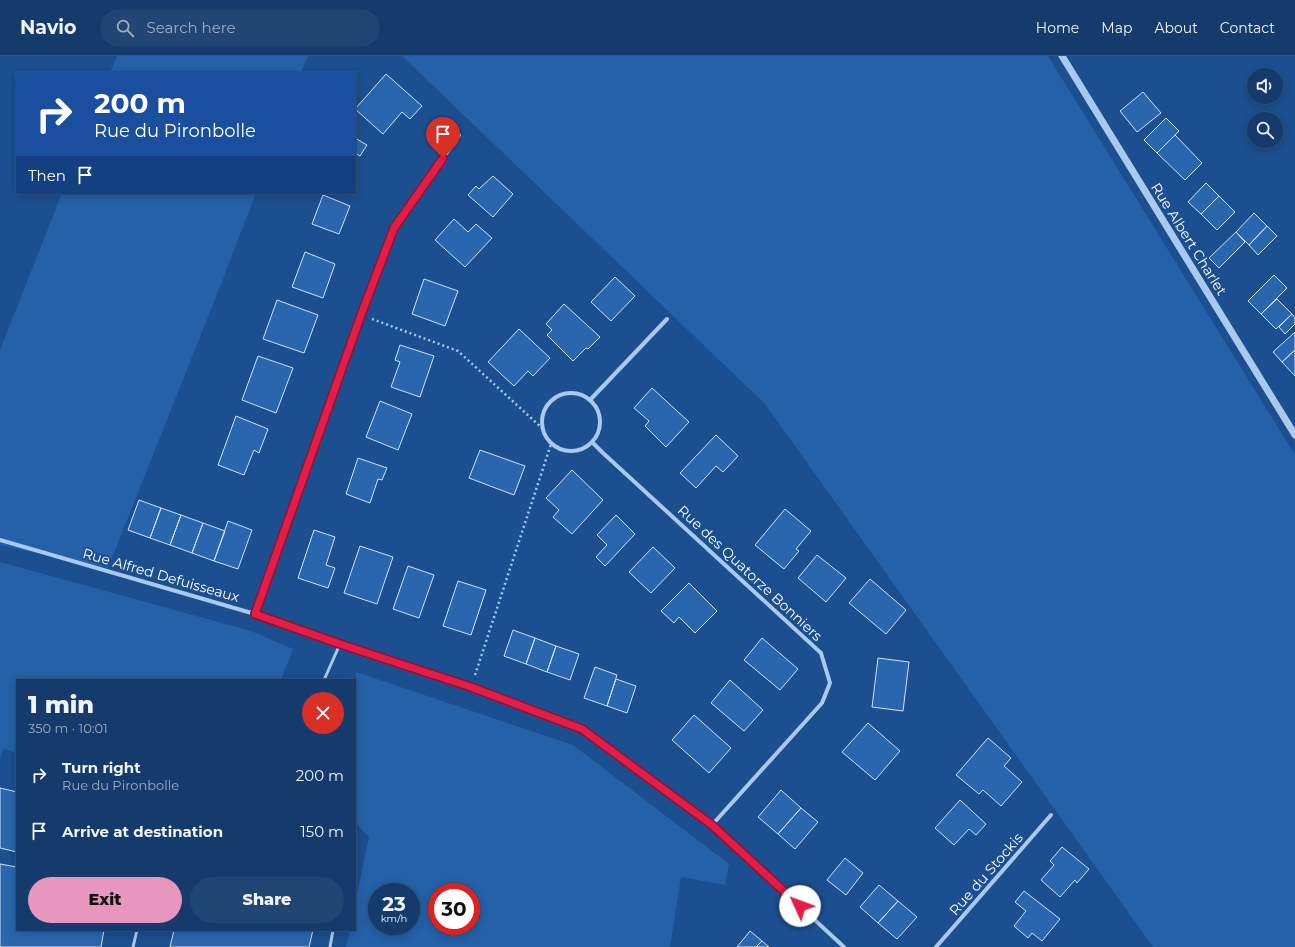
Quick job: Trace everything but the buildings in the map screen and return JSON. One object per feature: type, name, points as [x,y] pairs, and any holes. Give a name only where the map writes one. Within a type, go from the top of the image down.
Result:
[{"type":"street","name":"Rue Albert Charlet","points":[[1062,56],[1295,435]]},
{"type":"street","points":[[255,614],[361,315],[394,228],[459,135]]},
{"type":"street","points":[[590,400],[667,319]]},
{"type":"street","points":[[574,393],[582,395],[590,400],[596,407],[600,416],[598,434],[592,442],[585,448],[572,451],[559,449],[551,444],[545,437],[541,419],[549,402],[564,394],[574,393]]},
{"type":"street","name":"Rue des Quatorze Bonniers","points":[[592,442],[821,653],[830,683],[822,703],[712,825]]},
{"type":"street","name":"Rue Alfred Defuisseaux","points":[[0,540],[255,614],[340,644],[471,687],[582,729],[712,825],[844,947]]},
{"type":"street","name":"Rue du Stockis","points":[[936,947],[1051,815]]},
{"type":"lane","points":[[324,679],[340,644]]},
{"type":"lane","points":[[133,947],[137,931]]},
{"type":"lane","points":[[330,947],[333,931]]},
{"type":"path","points":[[361,315],[458,351],[542,428]]},
{"type":"path","points":[[471,687],[551,444]]},
{"type":"shaded area","points":[[117,56],[308,56],[301,72],[110,72]]},
{"type":"shaded area","points":[[402,56],[1048,56],[1295,455],[1295,947],[1153,947],[765,404]]},
{"type":"shaded area","points":[[62,194],[256,194],[108,568],[0,545],[0,350]]},
{"type":"shaded area","points":[[0,562],[251,631],[293,649],[281,679],[16,679],[16,753],[3,749],[0,758]]},
{"type":"shaded area","points":[[356,672],[573,745],[729,864],[725,885],[681,877],[670,947],[346,947],[350,931],[356,931],[356,899],[369,837],[356,823]]},
{"type":"route","points":[[443,158],[394,228],[361,315],[255,614],[340,644],[471,687],[582,729],[712,825],[800,906]]}]
